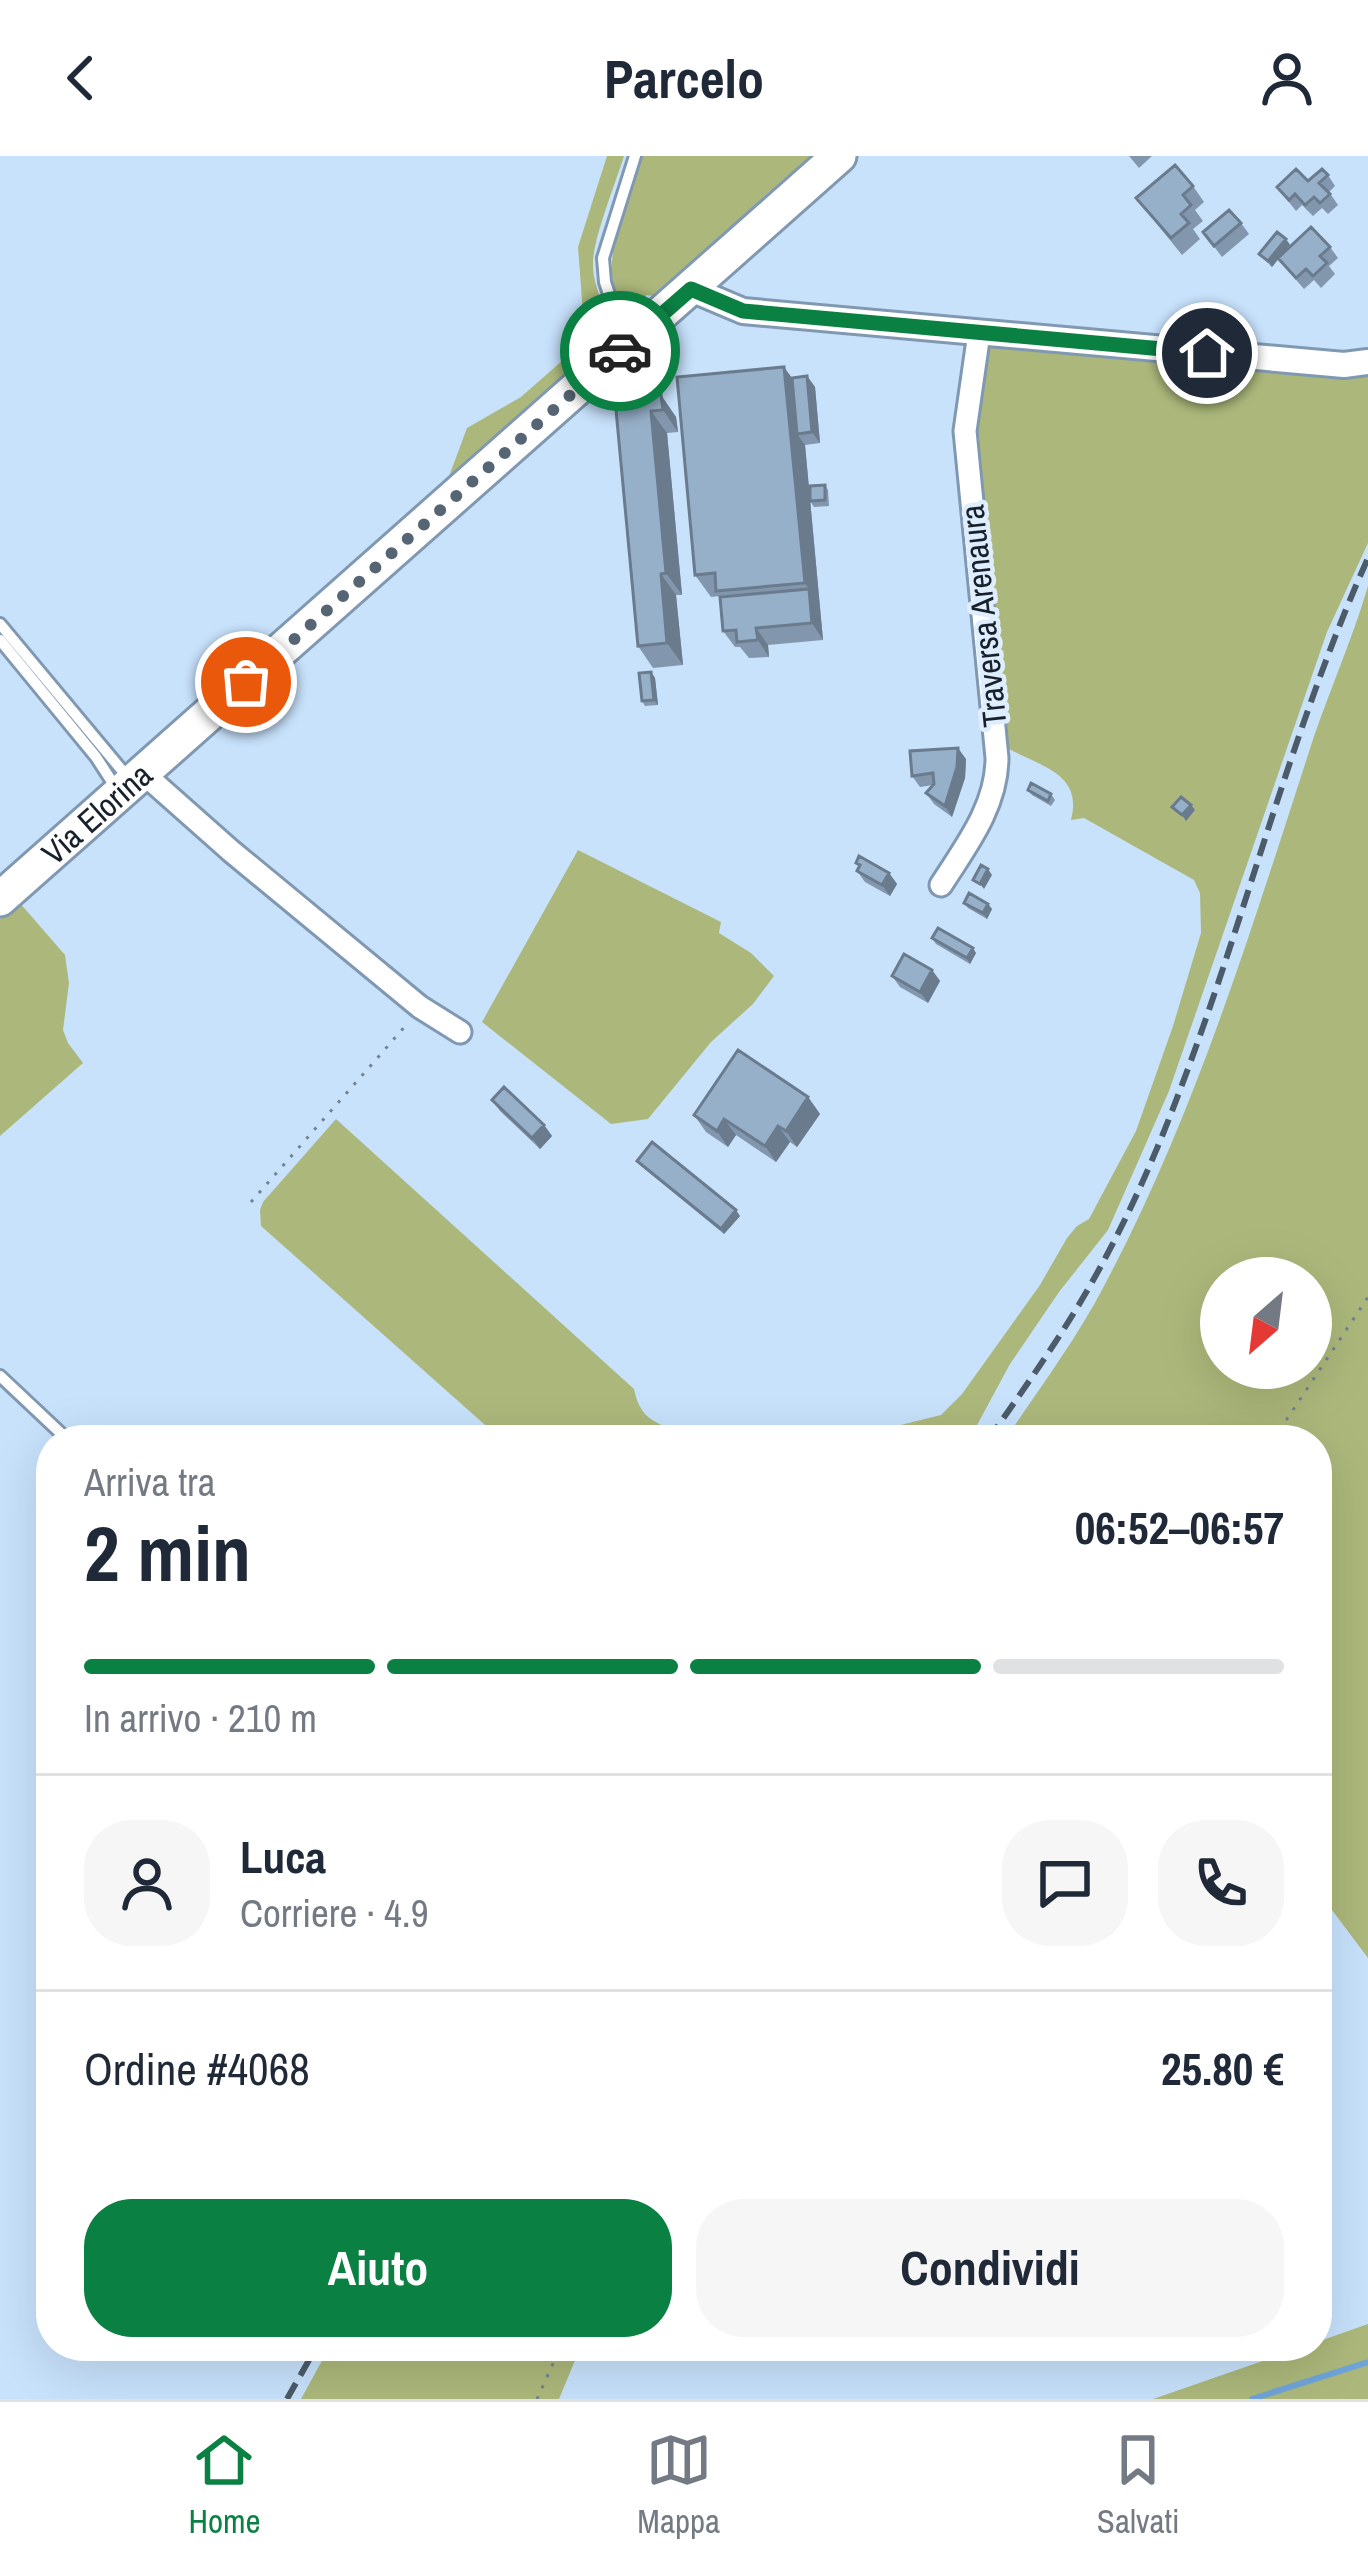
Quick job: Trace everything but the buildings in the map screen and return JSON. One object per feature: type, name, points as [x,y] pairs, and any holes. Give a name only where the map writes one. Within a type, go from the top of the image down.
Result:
[{"type":"main road","name":"Via Elorina","points":[[0,898],[839,156]]},
{"type":"street","points":[[691,289],[743,311],[1344,365],[1368,362]]},
{"type":"street","name":"Traversa Arenaura","points":[[941,885],[971,838],[997,781],[965,431],[979,333]]},
{"type":"street","points":[[132,783],[231,851],[420,1007],[460,1032]]},
{"type":"lane","points":[[626,346],[605,282],[603,258],[634,156]]},
{"type":"lane","points":[[0,624],[132,783]]},
{"type":"lane","points":[[0,640],[96,757],[132,783]]},
{"type":"lane","points":[[0,1376],[52,1425]]},
{"type":"path","points":[[251,1202],[420,1007]]},
{"type":"path","points":[[1283,1425],[1368,1297]]},
{"type":"path","points":[[537,2399],[554,2361]]},
{"type":"green space","points":[[607,156],[624,156],[594,254],[608,338],[448,479],[467,428],[521,397],[571,353],[584,327],[578,247]]},
{"type":"green space","points":[[641,156],[811,156],[654,296],[646,295],[646,303],[629,318],[618,300],[612,260]]},
{"type":"green space","points":[[989,345],[1368,377],[1368,543],[1327,632],[1169,1091],[1108,1230],[1010,1364],[977,1425],[900,1425],[941,1415],[962,1394],[1040,1285],[1067,1238],[1089,1219],[1136,1131],[1201,933],[1200,893],[1194,880],[1084,818],[1071,820],[1073,804],[1065,782],[1009,749],[975,440]]},
{"type":"green space","points":[[1368,586],[1368,1958],[1332,1910],[1332,1425],[1015,1425],[1093,1306],[1136,1223],[1192,1093]]},
{"type":"green space","points":[[578,850],[721,922],[719,933],[751,953],[774,976],[753,1004],[711,1042],[648,1119],[611,1124],[482,1022]]},
{"type":"green space","points":[[19,902],[65,955],[69,983],[63,1030],[83,1063],[0,1136],[0,919]]},
{"type":"green space","points":[[336,1119],[634,1389],[651,1419],[663,1425],[485,1425],[261,1226],[263,1202]]},
{"type":"green space","points":[[1368,2324],[1368,2399],[1153,2399],[1263,2361],[1332,2361],[1332,2337]]},
{"type":"green space","points":[[322,2361],[575,2361],[559,2399],[301,2399]]},
{"type":"waterway","points":[[1252,2399],[1368,2362]]},
{"type":"railway","points":[[998,1425],[1089,1287],[1154,1156],[1204,1024],[1292,756],[1368,558]]},
{"type":"railway","points":[[287,2399],[309,2361]]},
{"type":"way so far","points":[[246,682],[620,351]]},
{"type":"route","points":[[620,351],[691,289],[743,311],[1207,353]]}]
